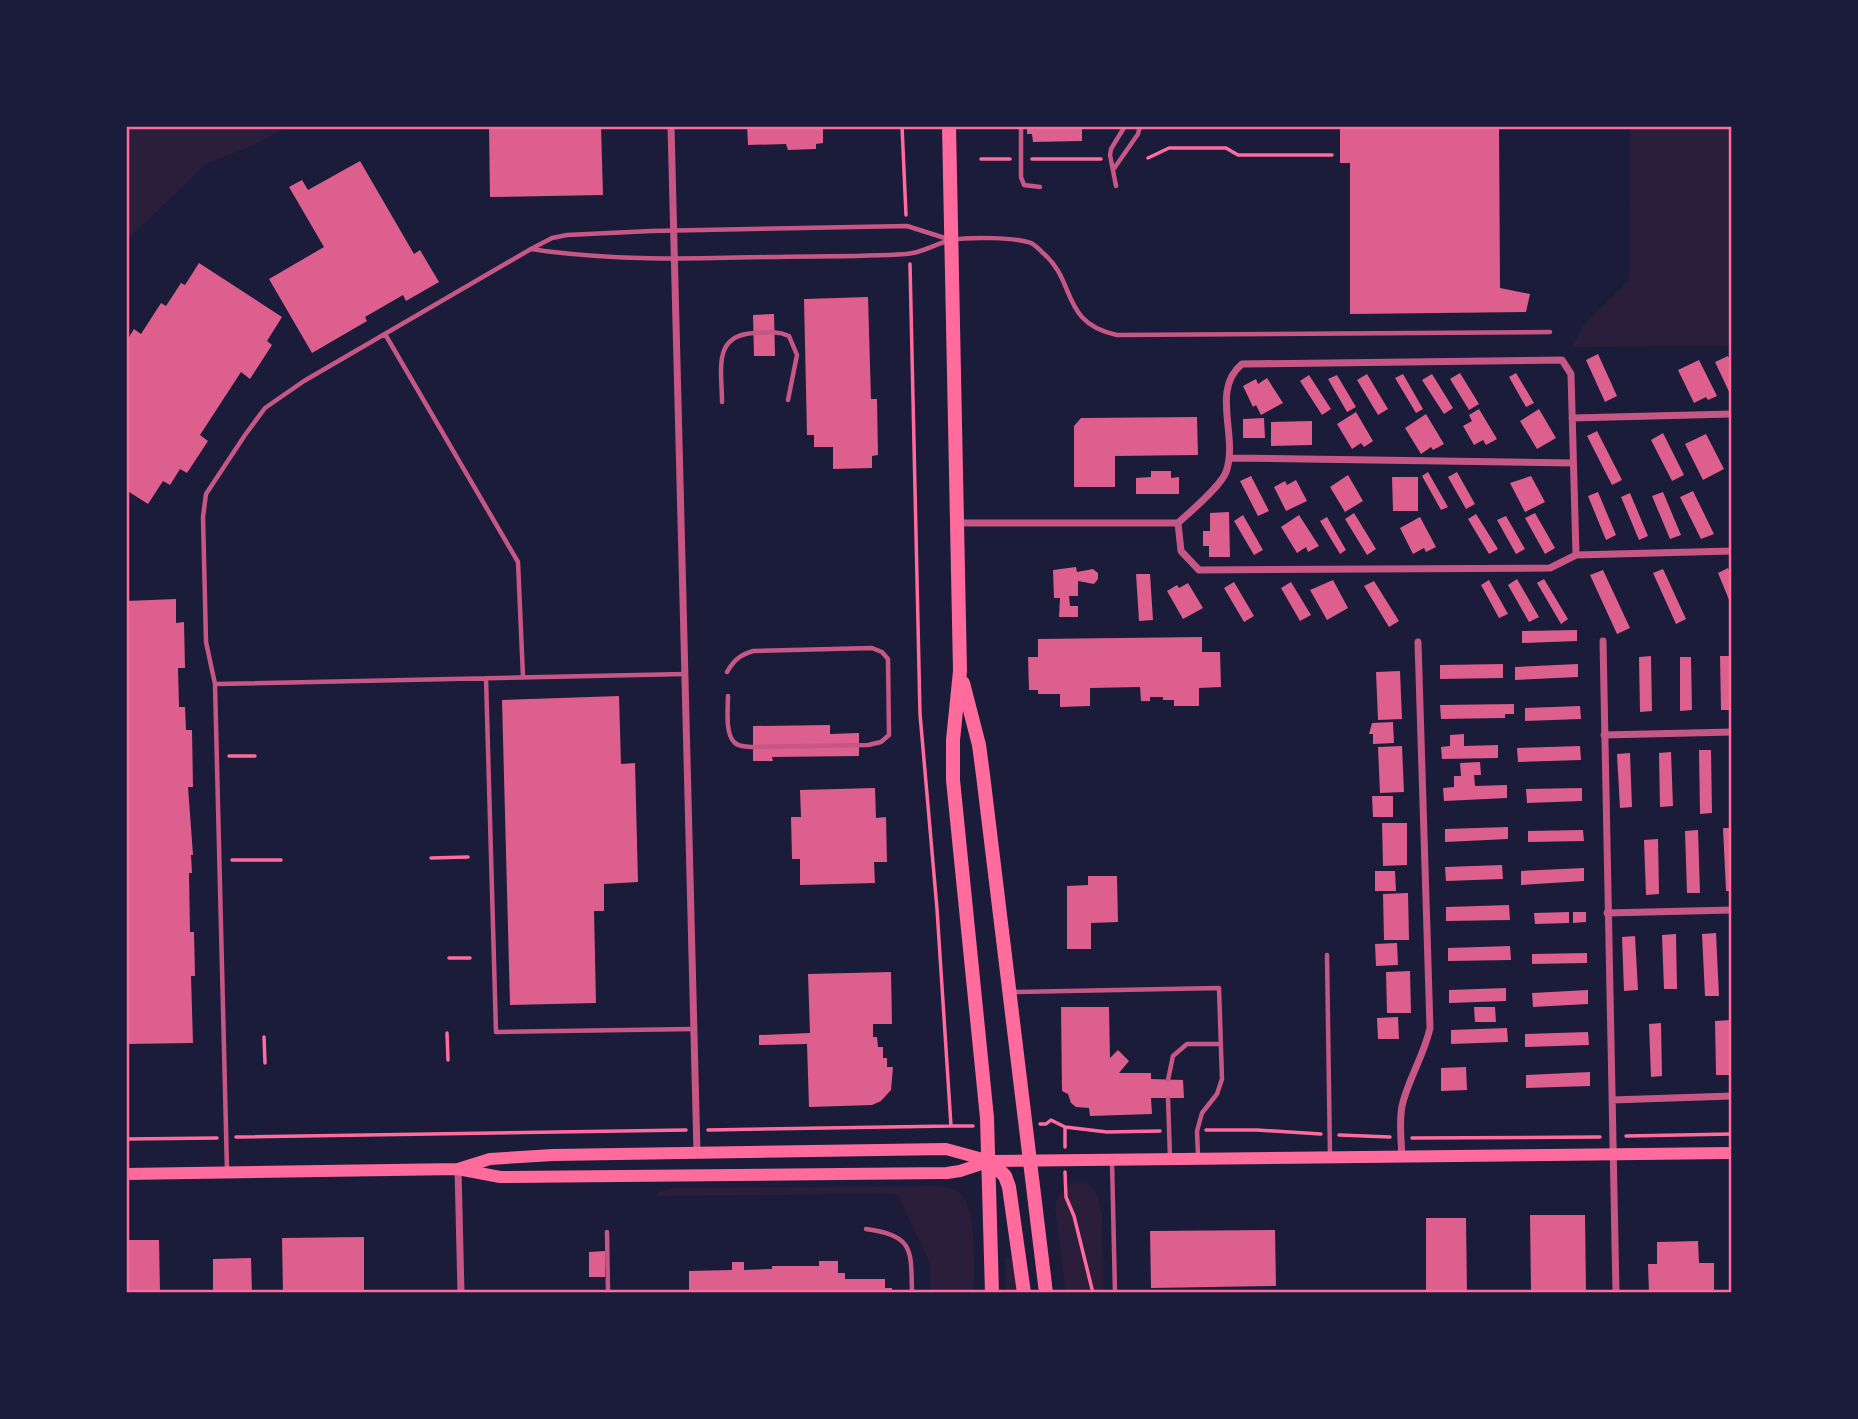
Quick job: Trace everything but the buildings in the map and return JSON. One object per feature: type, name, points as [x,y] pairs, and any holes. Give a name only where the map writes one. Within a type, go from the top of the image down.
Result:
[{"type":"main road","points":[[948,126],[960,671],[953,740],[953,780],[990,1161],[992,1293]]},
{"type":"main road","points":[[960,671],[979,745],[1046,1293]]},
{"type":"main road","points":[[458,1169],[505,1157],[946,1149],[990,1161],[1732,1153]]},
{"type":"main road","points":[[126,1174],[458,1169],[500,1177],[947,1173],[990,1161]]},
{"type":"main road","points":[[990,1161],[1005,1176],[1009,1186],[1024,1293]]},
{"type":"street","points":[[671,126],[697,1153]]},
{"type":"street","points":[[957,523],[1178,523],[1226,475],[1230,458],[1226,387],[1232,373],[1242,364],[1562,360],[1571,374],[1576,555]]},
{"type":"street","points":[[1572,418],[1732,414]]},
{"type":"street","points":[[1230,458],[1573,463]]},
{"type":"street","points":[[1178,523],[1181,551],[1199,570],[1550,568],[1576,555],[1732,551]]},
{"type":"street","points":[[1603,641],[1616,1293]]},
{"type":"street","points":[[1402,1156],[1403,1105],[1426,1049],[1430,1028],[1418,642]]},
{"type":"street","points":[[1604,735],[1732,732]]},
{"type":"street","points":[[1607,913],[1732,910]]},
{"type":"street","points":[[1612,1100],[1732,1097]]},
{"type":"street","points":[[458,1169],[461,1293]]},
{"type":"lane","points":[[1021,126],[1021,177],[1024,184],[1040,187]]},
{"type":"lane","points":[[1116,186],[1111,149],[1125,126]]},
{"type":"lane","points":[[1113,171],[1138,134],[1140,126]]},
{"type":"lane","points":[[228,1173],[215,684],[206,642],[203,517],[206,494],[265,408],[303,381],[552,238],[567,235],[674,231],[907,226],[952,240]]},
{"type":"lane","points":[[531,249],[577,255],[674,259],[909,254],[952,240],[1003,239],[1032,243],[1048,257],[1084,321],[1103,332],[1117,335],[1550,332]]},
{"type":"lane","points":[[722,402],[724,346],[732,337],[745,333],[780,332],[789,335],[797,355],[788,400]]},
{"type":"lane","points":[[385,334],[518,562],[523,677]]},
{"type":"lane","points":[[727,672],[741,655],[752,651],[872,648],[882,652],[888,659],[889,735],[881,742],[868,745],[738,745],[732,741],[729,729],[728,696]]},
{"type":"lane","points":[[215,684],[685,674]]},
{"type":"lane","points":[[486,678],[496,1032],[694,1028]]},
{"type":"lane","points":[[1327,955],[1329,1157]]},
{"type":"lane","points":[[1010,992],[1219,988],[1222,1079],[1217,1094],[1202,1113],[1197,1130],[1199,1159]]},
{"type":"lane","points":[[1168,1080],[1173,1056],[1187,1044],[1221,1044]]},
{"type":"lane","points":[[1168,1098],[1171,1159]]},
{"type":"lane","points":[[1112,1160],[1115,1293]]},
{"type":"lane","points":[[866,1229],[886,1232],[904,1240],[911,1256],[912,1293]]},
{"type":"lane","points":[[607,1232],[608,1293]]},
{"type":"path","points":[[902,126],[905,202]]},
{"type":"path","points":[[1148,158],[1168,148],[1226,148],[1238,155],[1332,155]]},
{"type":"path","points":[[981,159],[1016,159]]},
{"type":"path","points":[[1026,159],[1104,159]]},
{"type":"path","points":[[911,276],[920,715],[937,909],[951,1126]]},
{"type":"path","points":[[229,756],[256,756]]},
{"type":"path","points":[[431,858],[468,857]]},
{"type":"path","points":[[232,860],[281,860]]},
{"type":"path","points":[[449,958],[470,958]]},
{"type":"path","points":[[447,1033],[448,1060]]},
{"type":"path","points":[[264,1037],[265,1063]]},
{"type":"path","points":[[1027,1125],[1046,1124],[1051,1120],[1065,1127]]},
{"type":"path","points":[[710,1130],[987,1125]]},
{"type":"path","points":[[239,1137],[678,1130]]},
{"type":"path","points":[[1636,1136],[1732,1135]]},
{"type":"path","points":[[126,1139],[213,1138]]},
{"type":"path","points":[[1065,1187],[1093,1293]]},
{"type":"shaded area","points":[[126,126],[288,126],[256,144],[206,164],[126,241]]},
{"type":"shaded area","points":[[1630,126],[1732,126],[1732,346],[1572,347],[1582,327],[1629,279]]},
{"type":"shaded area","points":[[1070,1183],[1087,1183],[1096,1191],[1102,1214],[1103,1293],[1066,1293],[1055,1208],[1057,1198]]},
{"type":"shaded area","points":[[940,1186],[954,1189],[961,1194],[970,1213],[974,1241],[974,1293],[930,1293],[930,1263],[897,1194],[656,1196],[659,1192],[672,1188]]},
{"type":"shaded area","points":[[1005,1257],[1013,1257],[1017,1293],[1006,1293]]}]
